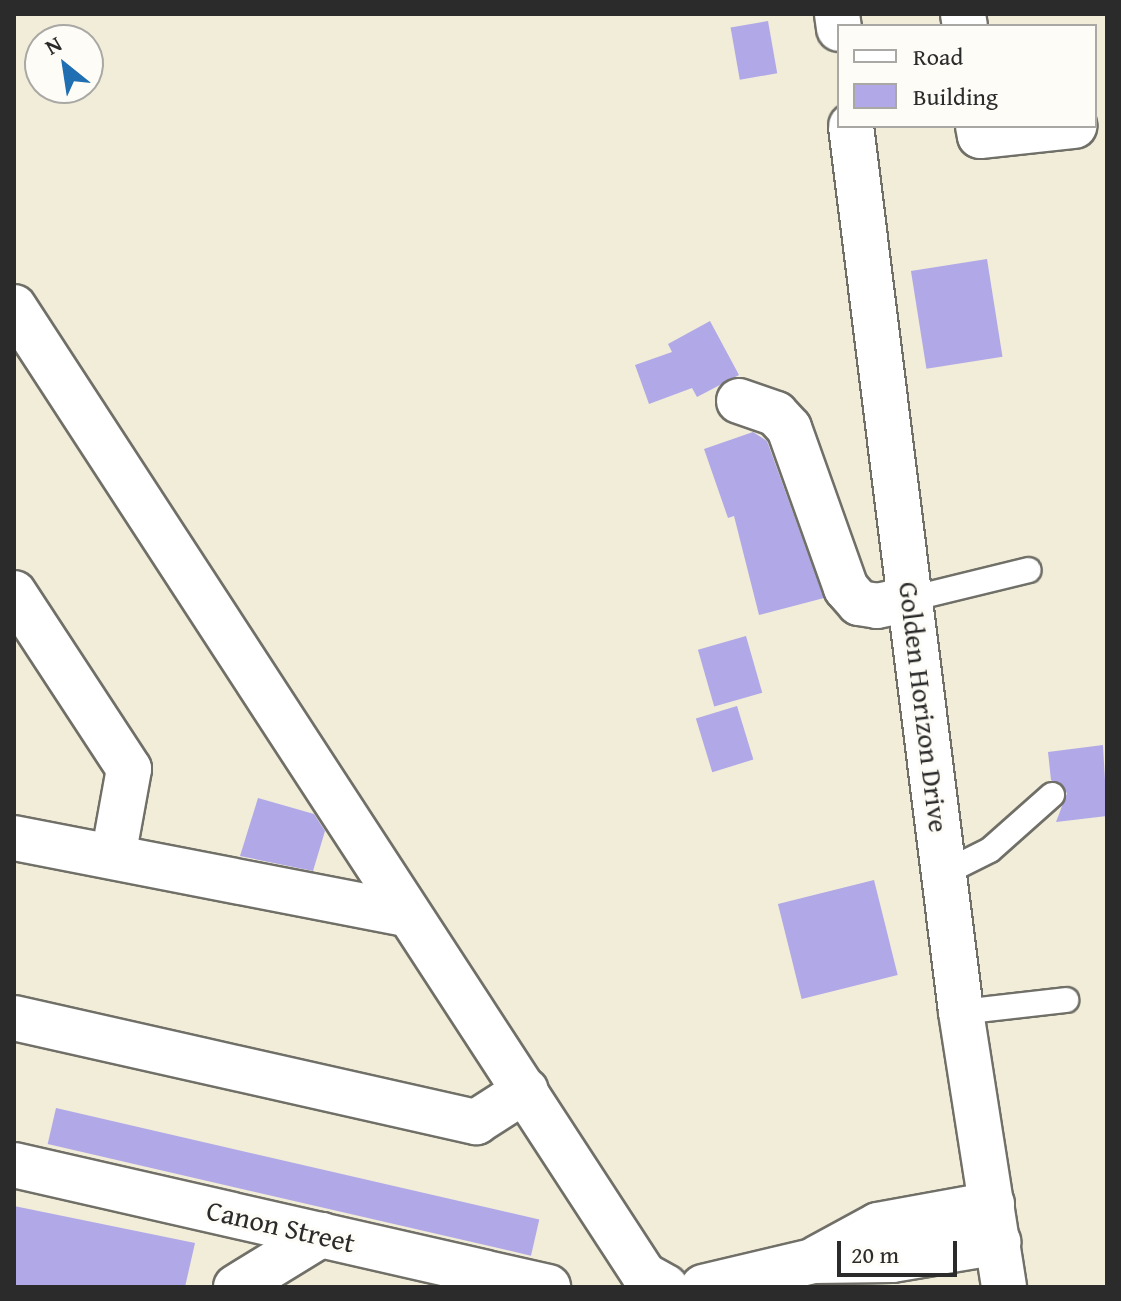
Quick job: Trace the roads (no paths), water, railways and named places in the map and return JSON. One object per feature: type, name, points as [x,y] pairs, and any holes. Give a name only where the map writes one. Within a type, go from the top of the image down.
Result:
[{"type":"street","name":"Golden Horizon Drive","points":[[851,128],[961,1012],[1004,1287]]},
{"type":"street","points":[[978,128],[980,136],[1055,128]]},
{"type":"street","points":[[14,307],[405,914],[526,1090],[644,1275],[666,1287]]},
{"type":"street","points":[[739,401],[776,414],[789,428],[846,588],[868,605],[910,599]]},
{"type":"street","points":[[14,593],[129,769],[113,857]]},
{"type":"street","points":[[14,838],[405,914]]},
{"type":"street","points":[[14,1018],[476,1122],[526,1090]]},
{"type":"street","name":"Canon Street","points":[[14,1165],[540,1286]]},
{"type":"street","points":[[703,1287],[813,1261],[892,1260],[995,1223]]},
{"type":"street","points":[[236,1287],[321,1235]]},
{"type":"lane","points":[[910,599],[1029,570]]},
{"type":"lane","points":[[944,873],[990,850],[1052,795]]},
{"type":"lane","points":[[961,1012],[1066,1000]]}]
